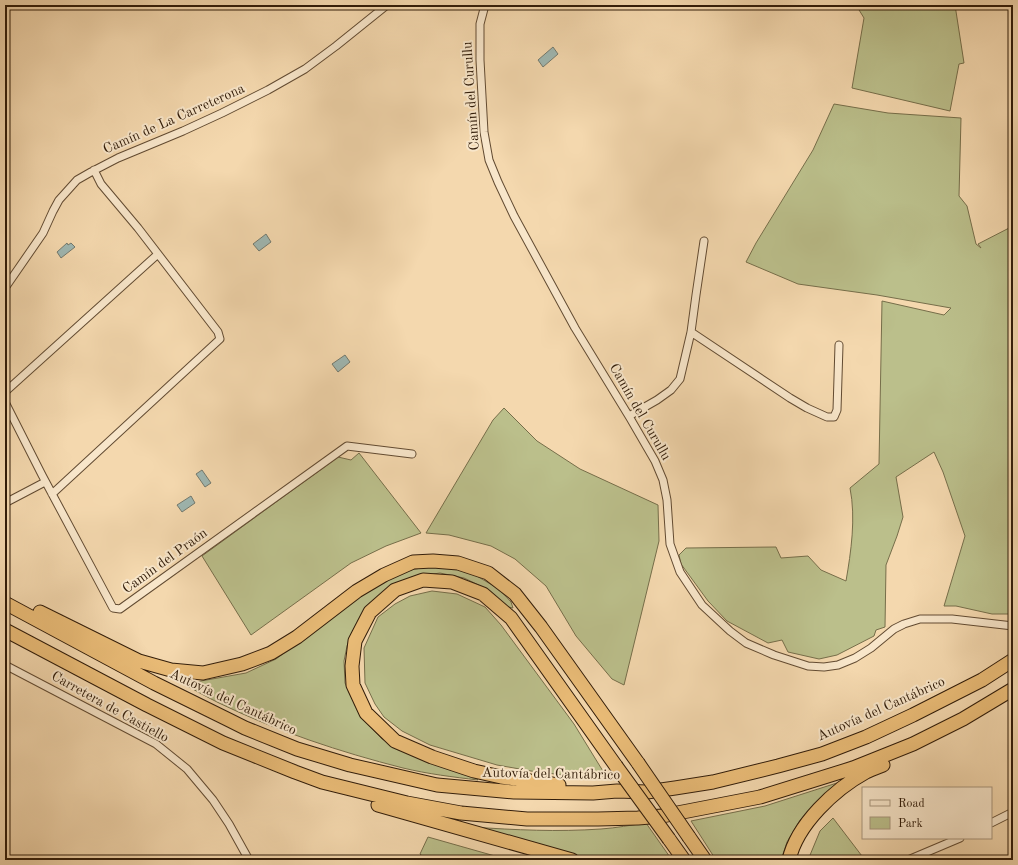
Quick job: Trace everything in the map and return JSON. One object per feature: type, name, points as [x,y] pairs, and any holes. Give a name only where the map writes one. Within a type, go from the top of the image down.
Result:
[{"type":"highway","points":[[5,594],[139,661],[171,670],[203,673],[242,664],[271,652],[297,637],[356,591],[384,575],[413,562],[433,561],[458,563],[488,573],[515,594],[541,627],[706,860]]},
{"type":"highway","points":[[617,791],[546,784],[474,771],[432,757],[396,740],[366,713],[353,685],[352,666],[355,641],[370,612],[395,590],[423,580],[452,582],[483,594],[511,618],[684,860]]},
{"type":"highway","name":"Autovía del Cantábrico","points":[[5,603],[154,683],[240,726],[297,749],[350,766],[437,785],[514,792],[646,792],[713,782],[778,766],[822,754],[866,737],[982,680],[1013,660]]},
{"type":"highway","points":[[5,630],[147,705],[223,743],[322,782],[407,803],[461,813],[527,819],[598,819],[662,816],[760,798],[853,768],[913,744],[963,718],[1013,689]]},
{"type":"highway","points":[[790,860],[790,856],[800,834],[818,808],[846,785],[866,772],[934,742],[976,718],[1013,693]]},
{"type":"highway","points":[[147,705],[220,750],[288,778],[320,789],[456,826],[572,860]]},
{"type":"street","name":"Camín de La Carreterona","points":[[5,288],[36,245],[59,200],[77,180],[118,158],[183,131],[268,90],[305,69],[387,5]]},
{"type":"street","name":"Camín del Curullu","points":[[485,5],[480,24],[480,60],[484,132],[489,160],[514,216],[575,328],[655,461],[663,480],[667,500],[670,544],[680,572],[702,605],[730,631],[746,643],[774,655],[808,666],[824,667],[838,665],[855,658],[871,648],[894,630],[904,624],[920,619],[952,619],[1013,626]]},
{"type":"street","points":[[52,494],[220,339],[218,332],[158,254],[101,184],[94,170]]},
{"type":"street","points":[[629,416],[671,390],[680,379],[691,332],[704,241]]},
{"type":"street","points":[[5,392],[158,254]]},
{"type":"street","points":[[691,332],[790,398],[826,418],[834,417],[837,410],[839,345]]},
{"type":"street","name":"Camín del Praón","points":[[5,402],[45,482],[113,608],[120,609],[347,446],[412,454]]},
{"type":"street","points":[[5,503],[45,482]]},
{"type":"street","name":"Carretera de Castiello","points":[[5,664],[156,744],[187,769],[213,800],[229,824],[249,860]]},
{"type":"street","points":[[992,822],[1013,812]]},
{"type":"street","points":[[908,860],[958,839]]},
{"type":"green space","points":[[856,5],[955,5],[964,63],[959,64],[950,111],[852,88],[864,18]]},
{"type":"green space","points":[[834,104],[888,113],[961,118],[959,196],[967,206],[976,244],[981,248],[978,244],[1013,226],[1013,614],[992,614],[956,606],[944,606],[965,536],[943,472],[934,452],[896,477],[903,517],[886,565],[885,627],[876,630],[874,636],[837,655],[819,659],[788,652],[782,640],[768,643],[727,621],[708,601],[681,564],[679,555],[686,548],[776,547],[781,558],[808,556],[821,570],[846,581],[853,523],[850,488],[879,464],[882,301],[944,315],[951,308],[877,295],[798,284],[746,262],[813,150]]},
{"type":"green space","points":[[504,408],[537,441],[580,469],[658,505],[659,541],[624,685],[612,679],[576,636],[546,586],[515,559],[491,546],[449,535],[426,533],[493,420]]},
{"type":"green space","points":[[359,453],[421,533],[386,546],[351,563],[251,635],[202,556],[338,457],[351,460]]},
{"type":"green space","points":[[432,566],[452,567],[475,575],[499,589],[511,602],[513,608],[508,607],[489,590],[464,578],[440,573],[412,577],[397,584],[378,597],[360,617],[347,646],[344,661],[345,683],[361,717],[382,739],[404,751],[474,776],[478,780],[412,770],[332,748],[263,723],[215,701],[184,684],[246,673],[276,659],[385,579],[405,571]]},
{"type":"green space","points":[[432,591],[457,594],[485,607],[501,625],[574,724],[606,776],[563,775],[497,765],[430,745],[402,731],[384,717],[375,704],[365,683],[364,648],[378,617],[395,604],[410,596]]},
{"type":"green space","points":[[840,782],[816,803],[800,820],[787,842],[781,860],[716,860],[691,821],[765,806]]},
{"type":"green space","points":[[833,818],[865,860],[808,860],[820,831]]},
{"type":"green space","points":[[646,823],[672,860],[587,860],[526,841],[472,827],[520,830],[585,830],[607,829]]},
{"type":"green space","points":[[428,837],[509,860],[427,860],[420,854]]},
{"type":"water","points":[[553,47],[558,54],[543,67],[538,60]]},
{"type":"water","points":[[266,234],[271,242],[259,251],[253,244]]},
{"type":"water","points":[[67,243],[68,245],[71,243],[75,247],[61,258],[57,252]]},
{"type":"water","points":[[345,355],[350,362],[338,372],[332,364]]},
{"type":"water","points":[[202,470],[211,483],[205,487],[196,474]]},
{"type":"water","points":[[191,496],[195,503],[182,512],[177,505]]}]
